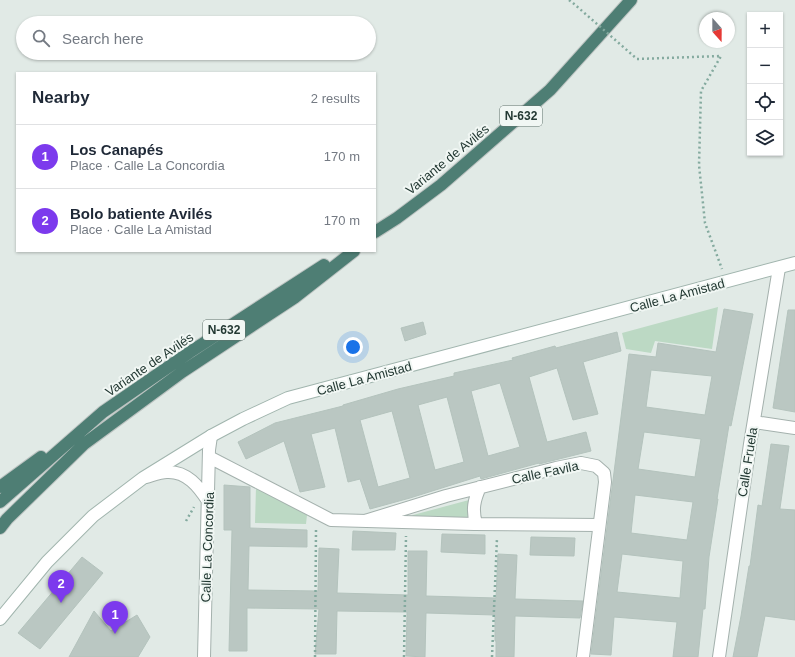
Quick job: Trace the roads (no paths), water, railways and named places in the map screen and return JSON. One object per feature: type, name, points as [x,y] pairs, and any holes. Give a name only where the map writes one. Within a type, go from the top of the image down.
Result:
[{"type":"highway","name":"Variante de Avilés","points":[[376,232],[441,185],[550,90],[631,0]]},
{"type":"highway","name":"Variante de Avilés","points":[[0,502],[104,412],[190,352],[344,252]]},
{"type":"highway","points":[[0,528],[7,519],[84,444],[182,372],[294,298],[353,252]]},
{"type":"highway","points":[[0,487],[104,412]]},
{"type":"street","name":"Calle La Amistad","points":[[0,619],[48,562],[93,516],[143,478],[211,436],[288,398],[795,263]]},
{"type":"street","name":"Calle Fruela","points":[[719,657],[754,422],[779,268]]},
{"type":"street","points":[[754,422],[795,428]]},
{"type":"street","name":"Calle La Concordia","points":[[204,657],[209,457],[211,436]]},
{"type":"street","name":"Calle Favila","points":[[209,457],[331,520],[599,525]]},
{"type":"street","name":"Calle Favila","points":[[365,521],[446,496],[556,468],[581,463],[596,466],[604,473],[604,482],[583,657]]},
{"type":"street","points":[[143,478],[168,472],[182,474],[199,487],[208,501]]},
{"type":"street","points":[[476,523],[473,516],[473,508],[474,500],[480,487]]},
{"type":"place","name":"Bolo batiente Avilés","points":[[61,603]]},
{"type":"place","name":"Los Canapés","points":[[115,634]]}]
